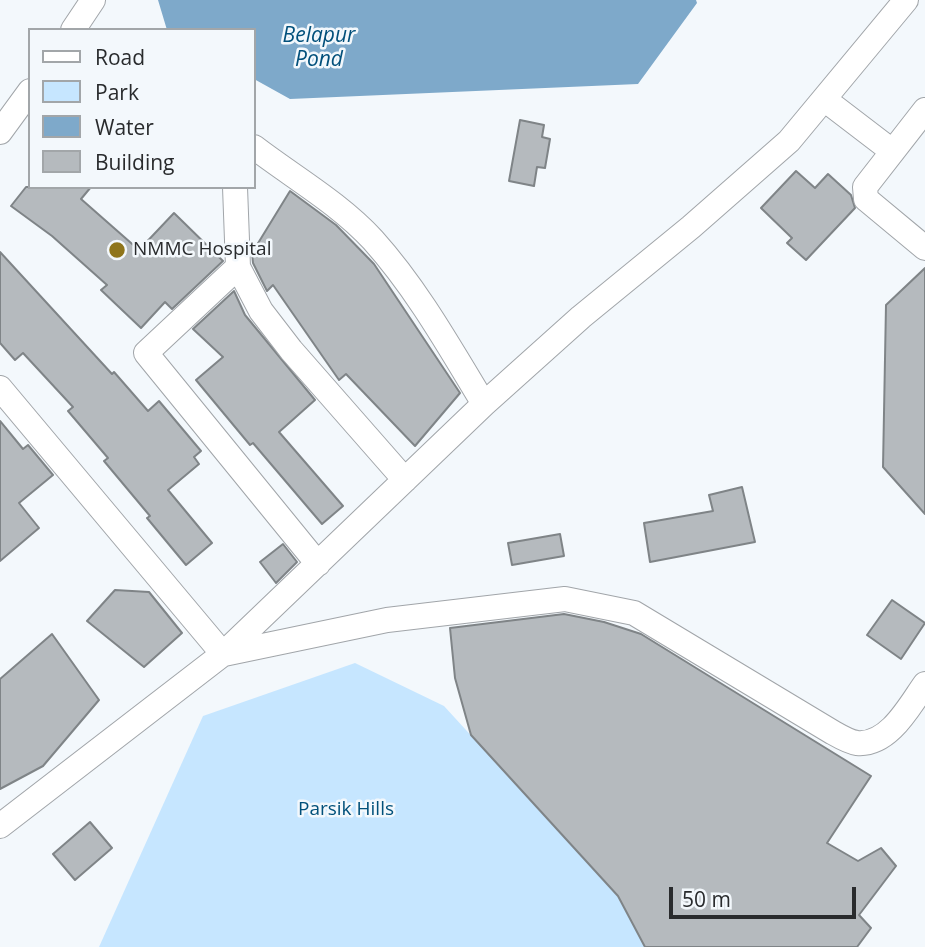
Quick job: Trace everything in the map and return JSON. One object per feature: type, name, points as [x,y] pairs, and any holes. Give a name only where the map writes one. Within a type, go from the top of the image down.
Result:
[{"type":"street","points":[[0,826],[223,654],[484,404],[581,317],[691,227],[789,141],[906,0]]},
{"type":"street","points":[[0,132],[28,94]]},
{"type":"street","points":[[824,99],[892,152]]},
{"type":"street","points":[[925,110],[865,187],[866,198],[925,248]]},
{"type":"street","points":[[256,148],[326,199],[372,239],[433,320],[484,404]]},
{"type":"street","points":[[235,189],[238,267],[261,311],[290,351],[405,481]]},
{"type":"street","points":[[238,267],[146,353],[318,564]]},
{"type":"street","points":[[0,388],[223,654]]},
{"type":"street","points":[[223,654],[387,620],[565,599],[634,613],[832,732],[857,743],[869,742],[884,735],[899,720],[925,684]]},
{"type":"green space","name":"Parsik Hills","points":[[355,663],[444,706],[618,896],[647,947],[99,947],[203,716]]},
{"type":"water","name":"Belapur Pond","points":[[158,0],[696,0],[697,3],[638,84],[290,99],[256,80],[256,28],[166,28]]},
{"type":"building","points":[[520,120],[544,125],[542,137],[550,139],[545,168],[537,167],[534,186],[509,181]]},
{"type":"building","points":[[796,171],[815,188],[828,174],[851,195],[855,208],[806,260],[787,243],[792,238],[761,208]]},
{"type":"building","points":[[26,187],[89,189],[81,199],[139,250],[174,213],[223,261],[172,309],[165,302],[141,328],[101,290],[107,285],[52,236],[11,206]]},
{"type":"building","points":[[290,191],[336,225],[374,264],[460,393],[415,446],[346,374],[339,380],[273,285],[267,291],[253,263],[252,253]]},
{"type":"building","points":[[0,252],[148,411],[159,401],[201,451],[194,457],[199,464],[168,490],[212,543],[186,565],[104,461],[108,458],[68,411],[73,407],[23,353],[15,360],[0,343]]},
{"type":"building","points":[[925,268],[925,514],[883,467],[886,305]]},
{"type":"building","points":[[234,291],[245,315],[315,400],[279,432],[343,506],[322,524],[253,443],[250,445],[196,380],[223,357],[193,329]]},
{"type":"building","points":[[0,421],[23,449],[28,445],[53,475],[19,503],[39,528],[0,561]]},
{"type":"building","points":[[742,487],[755,542],[650,562],[644,523],[713,511],[709,495]]},
{"type":"building","points":[[560,534],[564,556],[512,565],[508,543]]},
{"type":"building","points":[[283,544],[297,562],[276,583],[260,562]]},
{"type":"building","points":[[115,590],[149,592],[182,633],[144,667],[87,621]]},
{"type":"building","points":[[892,600],[925,623],[901,659],[867,635]]},
{"type":"building","points":[[564,614],[604,622],[641,634],[871,776],[827,843],[858,861],[881,848],[896,866],[859,915],[871,928],[857,947],[645,947],[618,896],[471,735],[455,678],[450,628]]},
{"type":"building","points":[[52,634],[99,700],[43,766],[0,789],[0,679]]},
{"type":"building","points":[[90,822],[112,848],[75,880],[53,854]]},
{"type":"place","name":"NMMC Hospital","points":[[117,250]]}]
